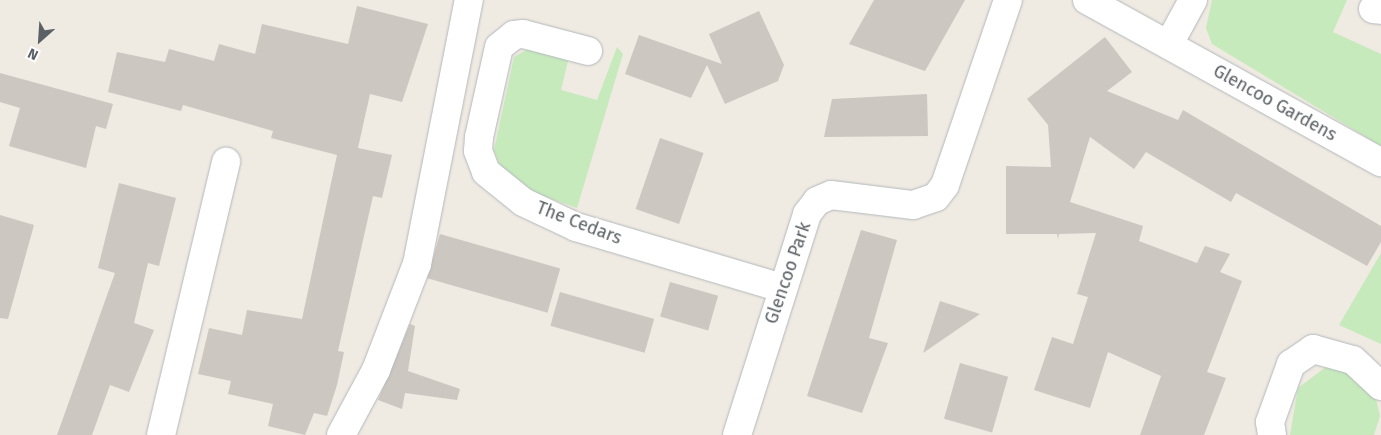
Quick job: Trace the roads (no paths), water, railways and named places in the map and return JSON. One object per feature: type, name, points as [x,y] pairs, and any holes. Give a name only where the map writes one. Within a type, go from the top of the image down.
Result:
[{"type":"street","points":[[341,435],[376,370],[417,264],[469,0]]},
{"type":"street","name":"Glencoo Park","points":[[737,435],[782,288],[808,214],[817,202],[831,195],[851,195],[913,205],[936,197],[945,186],[1008,0]]},
{"type":"street","points":[[1088,0],[1169,44],[1193,0]]},
{"type":"street","name":"The Cedars","points":[[588,51],[523,34],[514,35],[500,47],[479,137],[478,151],[486,172],[523,202],[576,226],[782,288]]},
{"type":"street","name":"Glencoo Gardens","points":[[1169,44],[1381,162]]},
{"type":"street","points":[[161,435],[226,162]]},
{"type":"street","points":[[1272,435],[1270,422],[1291,364],[1313,349],[1353,360],[1381,386]]}]
